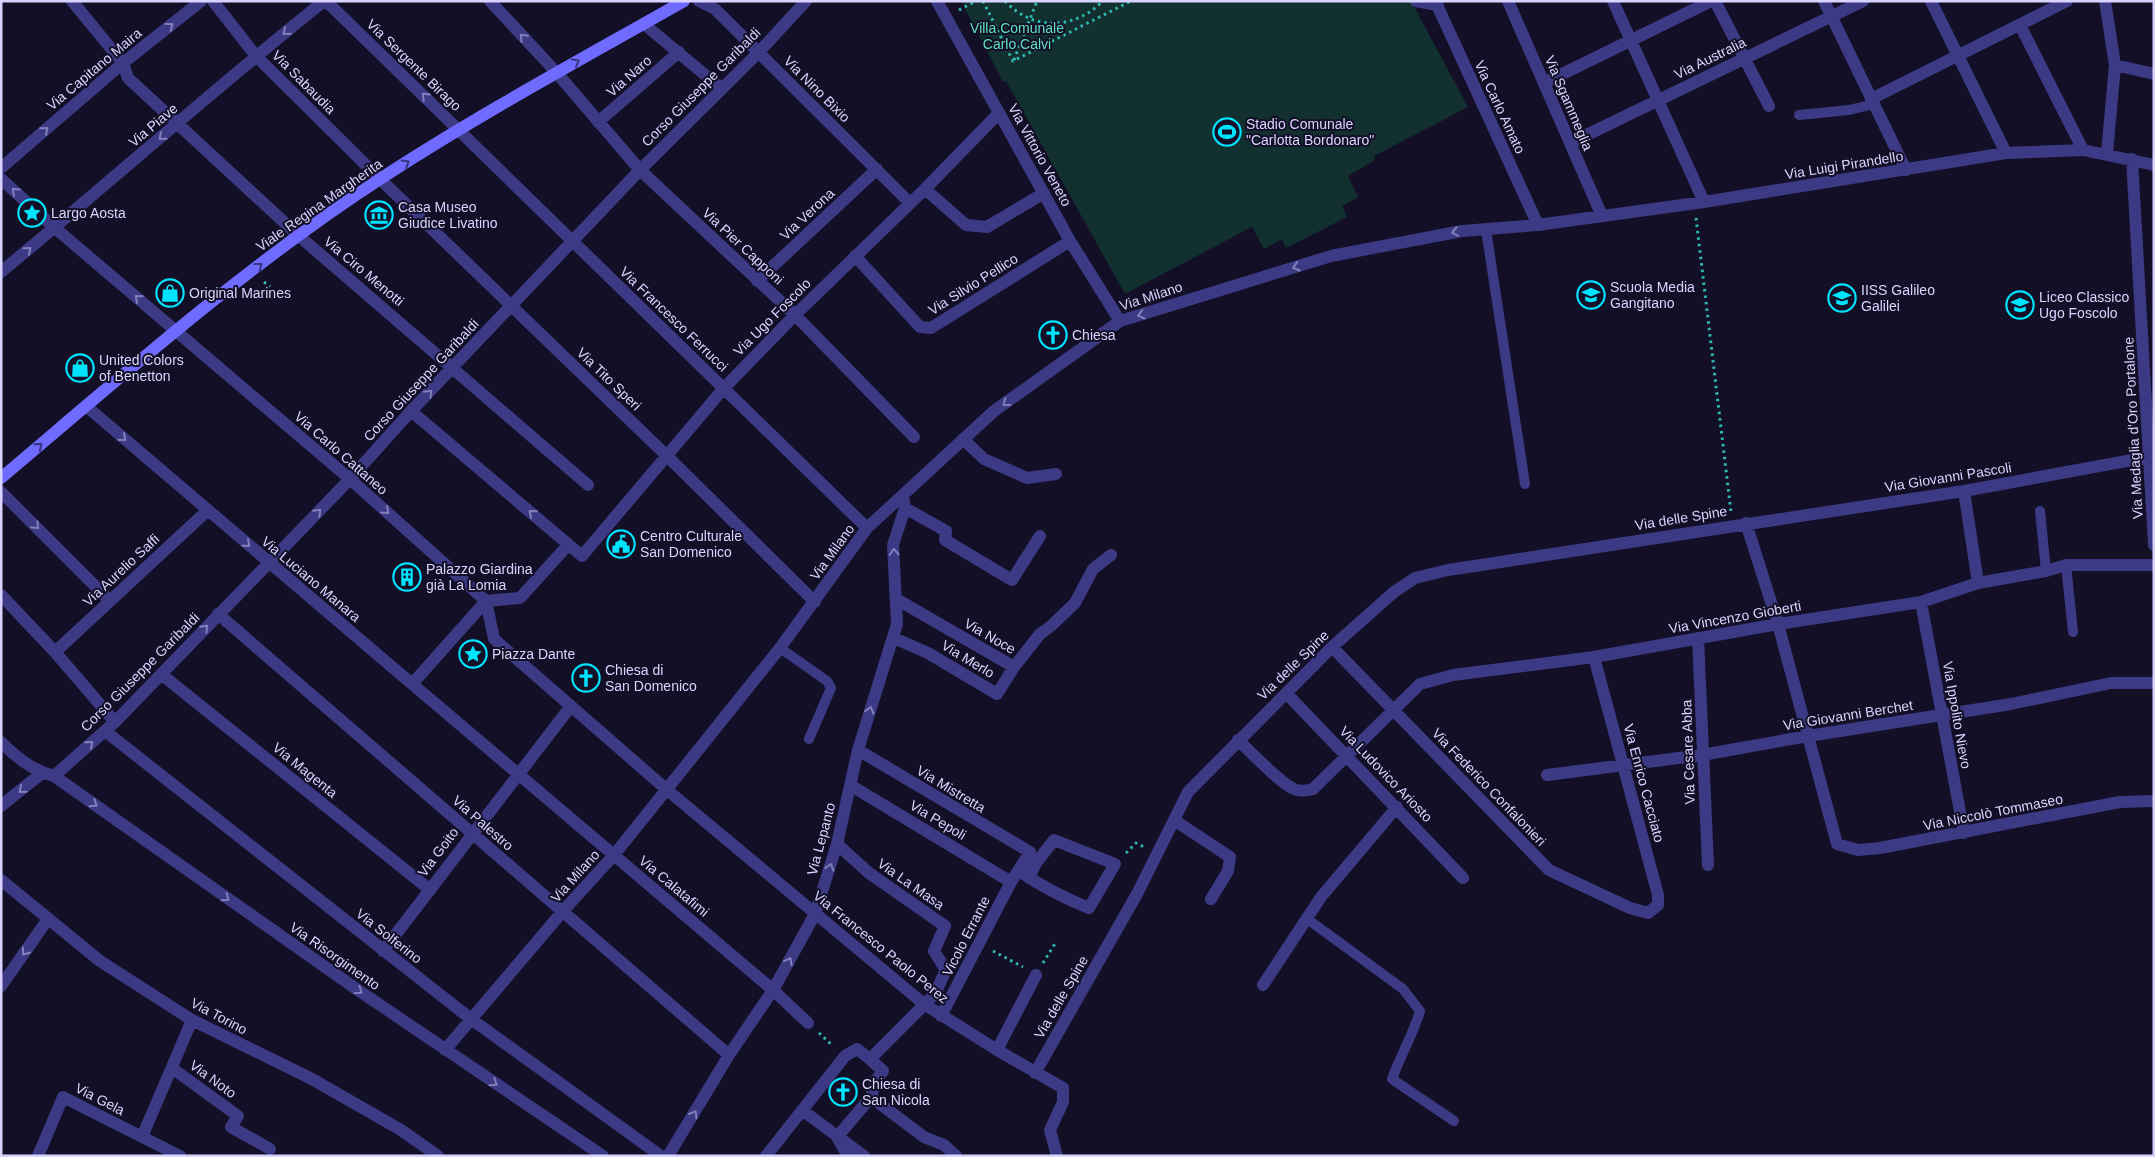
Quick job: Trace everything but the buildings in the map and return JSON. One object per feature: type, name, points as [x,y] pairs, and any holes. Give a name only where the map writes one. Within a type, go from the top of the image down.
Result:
[{"type":"street","name":"Via Ciro Menotti","points":[[72,1],[123,64],[128,78],[299,236],[588,485]]},
{"type":"street","name":"Via Capitano Maira","points":[[5,165],[123,64],[201,1]]},
{"type":"street","name":"Via Sabaudia","points":[[213,1],[256,56],[380,179]]},
{"type":"street","name":"Via Piave","points":[[1,272],[256,56],[325,1]]},
{"type":"street","name":"Via Sergente Birago","points":[[325,1],[460,130]]},
{"type":"street","name":"Via Pier Capponi","points":[[490,1],[556,72],[640,170],[794,315],[914,437]]},
{"type":"street","name":"Viale Regina Margherita","points":[[1,478],[175,330],[299,236],[380,179],[556,72],[684,1]]},
{"type":"street","name":"Via Nino Bixio","points":[[699,1],[715,9],[910,203]]},
{"type":"street","name":"Corso Giuseppe Garibaldi","points":[[1,806],[48,774],[115,722],[350,479],[411,411],[640,170],[806,1]]},
{"type":"street","name":"Via Vittorio Veneto","points":[[937,1],[1070,241],[1120,321]]},
{"type":"street","points":[[1416,1],[1438,3]]},
{"type":"street","points":[[1613,1],[1658,100],[1699,203]]},
{"type":"street","points":[[1544,83],[1711,1]]},
{"type":"street","points":[[1715,1],[1743,58],[1770,106]]},
{"type":"street","points":[[1824,1],[1906,170]]},
{"type":"street","name":"Via Australia","points":[[1570,143],[1863,1]]},
{"type":"street","points":[[1931,1],[2006,153]]},
{"type":"street","points":[[1872,101],[2067,1]]},
{"type":"street","points":[[2105,1],[2114,64],[2107,153]]},
{"type":"street","name":"Via Carlo Amato","points":[[1438,3],[1538,225]]},
{"type":"street","name":"Via Sgammeglia","points":[[1512,3],[1544,83],[1602,216]]},
{"type":"street","points":[[644,24],[722,88]]},
{"type":"street","points":[[2020,25],[2083,150]]},
{"type":"street","name":"Via Naro","points":[[598,122],[678,52]]},
{"type":"street","points":[[2114,64],[2154,74]]},
{"type":"street","name":"Via Ugo Foscolo","points":[[568,545],[582,556],[724,388],[794,315],[925,189],[999,113]]},
{"type":"street","name":"Via Francesco Ferrucci","points":[[460,130],[867,528]]},
{"type":"street","name":"Via Luigi Pirandello","points":[[1538,225],[1699,203],[2006,153],[2083,150],[2107,153],[2154,165]]},
{"type":"street","name":"Via Medaglia d'Oro Portalone","points":[[2132,159],[2148,336],[2154,545]]},
{"type":"street","name":"Via Verona","points":[[758,281],[877,169]]},
{"type":"street","name":"Via Carlo Cattaneo","points":[[1,179],[55,228],[350,479],[486,600]]},
{"type":"street","name":"Via Tito Speri","points":[[380,179],[668,456],[815,602]]},
{"type":"street","points":[[925,189],[966,225],[987,227],[1044,193]]},
{"type":"street","name":"Via Milano","points":[[445,1050],[614,854],[780,648],[867,528],[904,502],[963,439],[994,411],[1120,321],[1332,256],[1462,231],[1538,225]]},
{"type":"street","name":"Via Silvio Pellico","points":[[855,256],[920,327],[932,328],[1070,241]]},
{"type":"street","name":"Via Luciano Manara","points":[[86,406],[519,773]]},
{"type":"street","points":[[411,411],[568,545],[520,598],[486,600],[413,683]]},
{"type":"street","points":[[963,439],[984,459],[1027,478],[1056,474]]},
{"type":"street","name":"Via Giovanni Pascoli","points":[[1746,523],[1964,491],[2152,456]]},
{"type":"street","points":[[1964,491],[1978,584]]},
{"type":"street","points":[[1,492],[110,601]]},
{"type":"street","points":[[904,502],[946,531],[945,540],[1012,580],[1040,536]]},
{"type":"street","name":"Via Lepanto","points":[[668,1156],[729,1055],[773,990],[815,914],[837,844],[858,750],[894,638],[897,624],[898,600],[893,545],[904,502]]},
{"type":"street","name":"Via Aurelio Saffi","points":[[55,652],[208,510]]},
{"type":"street","points":[[1746,523],[1778,624],[1808,736]]},
{"type":"street","name":"Via delle Spine","points":[[1035,1073],[1138,894],[1188,792],[1332,647],[1394,592],[1415,578],[1448,570],[1746,523]]},
{"type":"street","name":"Via Noce","points":[[898,600],[1014,667],[1040,634],[1075,603],[1093,569],[1111,555]]},
{"type":"street","name":"Via Vincenzo Gioberti","points":[[1238,740],[1289,787],[1301,791],[1313,789],[1420,684],[1453,675],[1594,657],[1778,624],[1921,602],[1978,584],[2046,571],[2066,565],[2154,565]]},
{"type":"street","points":[[1,595],[55,652],[115,722]]},
{"type":"street","points":[[486,600],[494,639],[571,706]]},
{"type":"street","name":"Via Ippolito Nievo","points":[[1921,602],[1964,833]]},
{"type":"street","name":"Via Palestro","points":[[218,614],[729,1055]]},
{"type":"street","name":"Via Merlo","points":[[894,638],[928,654],[997,694],[1014,667]]},
{"type":"street","name":"Via Cesare Abba","points":[[1698,638],[1708,865]]},
{"type":"street","name":"Via Federico Confalonieri","points":[[1332,647],[1549,870],[1630,908],[1648,913]]},
{"type":"street","name":"Via Enrico Cacciato","points":[[1594,657],[1658,896],[1658,905],[1648,913]]},
{"type":"street","name":"Via Magenta","points":[[161,674],[430,889]]},
{"type":"street","name":"Via Giovanni Berchet","points":[[1547,776],[1702,755],[2011,704],[2111,683],[2154,683]]},
{"type":"street","name":"Via Ludovico Ariosto","points":[[1286,693],[1463,878]]},
{"type":"street","name":"Via Goito","points":[[383,951],[571,706]]},
{"type":"street","name":"Via Francesco Paolo Perez","points":[[571,706],[666,789],[924,1004],[1035,1073],[1063,1088],[1063,1102],[1050,1130],[1057,1156]]},
{"type":"street","name":"Via Solferino","points":[[105,731],[471,1020],[661,1156]]},
{"type":"street","name":"Via Niccolò Tommaseo","points":[[1808,736],[1837,844],[1858,850],[1964,833],[2120,802],[2154,801]]},
{"type":"street","name":"Via Risorgimento","points":[[1,742],[18,759],[48,774],[445,1050],[603,1156]]},
{"type":"street","name":"Via Mistretta","points":[[858,750],[1030,852]]},
{"type":"street","name":"Via Calatafimi","points":[[519,773],[773,990],[808,1023]]},
{"type":"street","name":"Via Pepoli","points":[[850,786],[1020,877]]},
{"type":"street","points":[[1263,985],[1321,897],[1397,807]]},
{"type":"street","points":[[1174,820],[1230,857],[1228,871],[1211,899]]},
{"type":"street","name":"Vicolo Errante","points":[[1020,877],[1036,863],[1054,840],[1114,864]]},
{"type":"street","name":"Via La Masa","points":[[837,844],[869,873],[945,926],[934,951],[946,970],[934,994],[924,1004]]},
{"type":"street","name":"Vicolo Errante","points":[[942,1016],[980,944],[1020,877],[1030,852]]},
{"type":"street","points":[[1020,877],[1089,908],[1114,864]]},
{"type":"street","name":"Via Torino","points":[[1,880],[100,960],[192,1020],[312,1079],[401,1130],[438,1156]]},
{"type":"street","points":[[1,986],[48,918]]},
{"type":"street","points":[[997,1050],[1036,975]]},
{"type":"street","points":[[870,1059],[924,1004]]},
{"type":"street","name":"Via Noto","points":[[142,1137],[192,1020]]},
{"type":"street","points":[[766,1156],[845,1056],[857,1049],[883,1071],[876,1080],[871,1097],[838,1137]]},
{"type":"street","name":"Via Noto","points":[[172,1068],[238,1116],[231,1127],[270,1149]]},
{"type":"street","name":"Via Gela","points":[[38,1156],[63,1097],[180,1156]]},
{"type":"street","points":[[871,1097],[924,1137],[944,1146],[956,1156]]},
{"type":"street","points":[[802,1110],[864,1156]]},
{"type":"street","points":[[838,1137],[848,1156]]},
{"type":"lane","points":[[1799,115],[1849,110],[1872,101]]},
{"type":"lane","points":[[1486,230],[1525,484]]},
{"type":"lane","points":[[2040,511],[2046,571]]},
{"type":"lane","points":[[2066,565],[2073,632]]},
{"type":"lane","points":[[780,648],[827,681],[831,688],[809,739]]},
{"type":"lane","points":[[1306,918],[1403,989],[1420,1011],[1415,1029],[1400,1056],[1392,1079],[1454,1122]]},
{"type":"path","points":[[983,1],[1014,61]]},
{"type":"path","points":[[1005,1],[1030,20],[1051,24],[1066,23],[1079,19],[1092,12],[1103,1]]},
{"type":"path","points":[[1014,61],[1037,1]]},
{"type":"path","points":[[1014,61],[1131,1]]},
{"type":"path","points":[[1699,203],[1732,525]]},
{"type":"path","points":[[1114,864],[1136,843],[1158,852]]},
{"type":"path","points":[[980,944],[1036,975],[1056,942]]},
{"type":"path","points":[[808,1023],[845,1056]]},
{"type":"green space","name":"Stadio Comunale \"Carlotta Bordonaro\"","points":[[961,1],[1411,1],[1468,107],[1374,156],[1375,160],[1348,176],[1358,197],[1342,206],[1347,217],[1286,248],[1282,239],[1264,249],[1252,227],[1125,294],[1006,81],[1003,82]]},
{"type":"place","name":"Stadio Comunale \"Carlotta Bordonaro\"","points":[[1227,132]]},
{"type":"place","name":"Largo Aosta","points":[[32,213]]},
{"type":"place","name":"Casa Museo Giudice Livatino","points":[[379,215]]},
{"type":"place","name":"Original Marines","points":[[170,293]]},
{"type":"place","name":"Scuola Media Gangitano","points":[[1591,295]]},
{"type":"place","name":"IISS Galileo Galilei","points":[[1842,298]]},
{"type":"place","name":"Liceo Classico Ugo Foscolo","points":[[2020,305]]},
{"type":"place","name":"Chiesa","points":[[1053,335]]},
{"type":"place","name":"United Colors of Benetton","points":[[80,368]]},
{"type":"place","name":"Centro Culturale San Domenico","points":[[621,544]]},
{"type":"place","name":"Palazzo Giardina già La Lomia","points":[[407,577]]},
{"type":"place","name":"Piazza Dante","points":[[473,654]]},
{"type":"place","name":"Chiesa di San Domenico","points":[[586,678]]},
{"type":"place","name":"Chiesa di San Nicola","points":[[843,1092]]},
{"type":"park label","name":"Villa Comunale Carlo Calvi","points":[[1017,36]]}]
